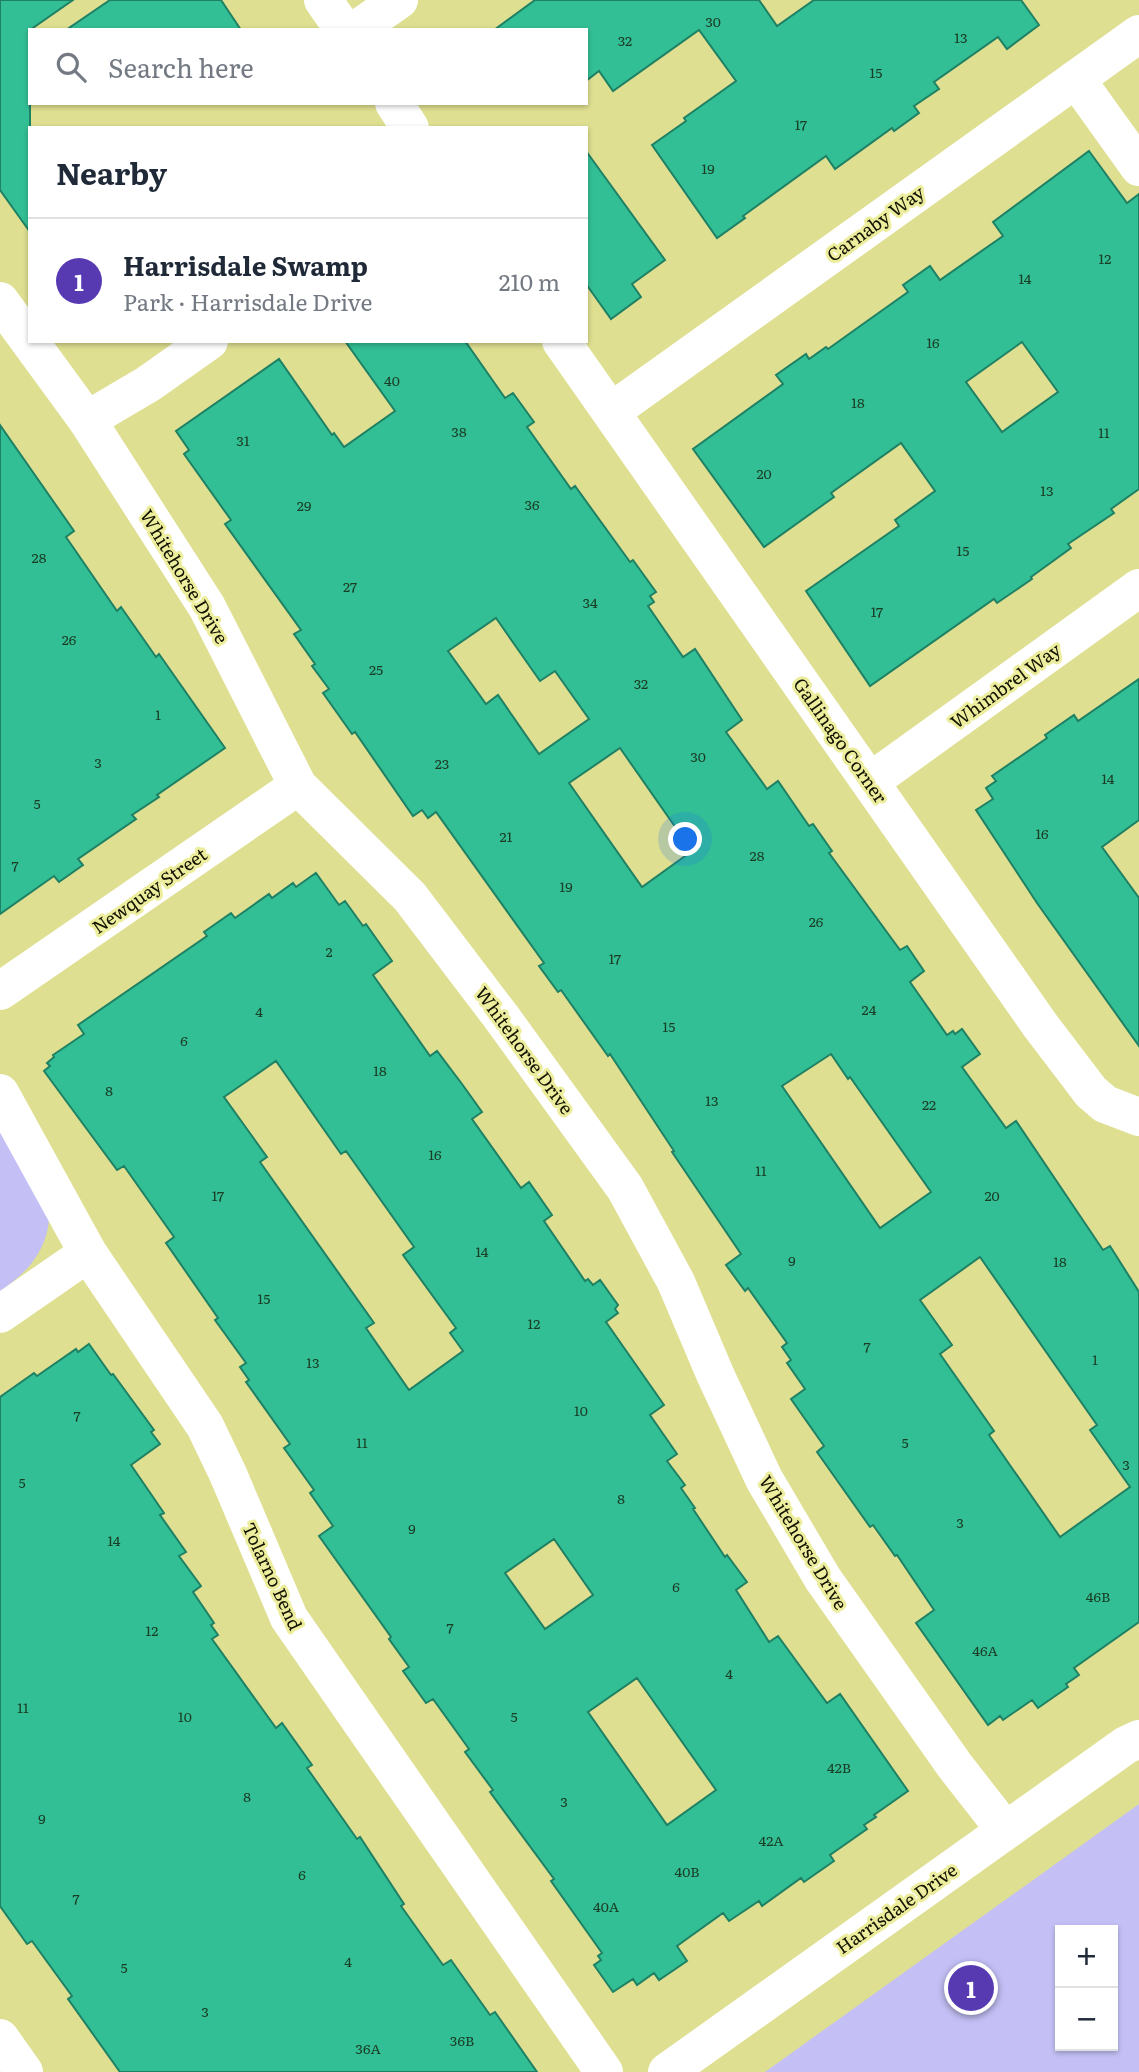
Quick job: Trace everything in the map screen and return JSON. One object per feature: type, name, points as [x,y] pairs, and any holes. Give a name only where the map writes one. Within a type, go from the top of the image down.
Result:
[{"type":"street","points":[[323,0],[343,28]]},
{"type":"street","points":[[359,28],[398,0]]},
{"type":"street","name":"Carnaby Way","points":[[611,411],[1139,34]]},
{"type":"street","points":[[1076,79],[1139,167]]},
{"type":"street","points":[[395,105],[409,126]]},
{"type":"street","name":"Whitehorse Drive","points":[[0,301],[28,339]]},
{"type":"street","name":"Whitehorse Drive","points":[[31,343],[87,420],[207,607],[298,786],[410,897],[625,1188],[676,1282],[764,1479],[823,1579],[955,1766],[1005,1830]]},
{"type":"street","points":[[87,420],[148,384],[206,343]]},
{"type":"street","name":"Gallinago Corner","points":[[562,343],[1040,1025],[1091,1092],[1105,1104],[1139,1117]]},
{"type":"street","name":"Whimbrel Way","points":[[871,782],[1139,588]]},
{"type":"street","name":"Newquay Street","points":[[0,991],[298,786]]},
{"type":"street","name":"Tolarno Bend","points":[[0,1093],[88,1253],[205,1426],[289,1618],[604,2072]]},
{"type":"street","points":[[0,1314],[88,1253]]},
{"type":"street","name":"Harrisdale Drive","points":[[667,2072],[1135,1739]]},
{"type":"street","points":[[0,2038],[24,2072]]},
{"type":"shaded area","points":[[0,1131],[49,1220],[44,1242],[33,1261],[0,1291]]},
{"type":"shaded area","points":[[1139,1804],[1139,2072],[765,2072]]},
{"type":"building","points":[[0,0],[73,0],[33,28],[28,28],[28,229],[0,190]]},
{"type":"building","points":[[110,0],[221,0],[240,28],[69,28]]},
{"type":"building","points":[[535,0],[759,0],[777,26],[814,0],[1021,0],[1039,25],[1007,49],[998,37],[934,82],[939,89],[914,106],[919,113],[894,131],[892,128],[835,169],[826,156],[717,238],[652,145],[736,81],[699,30],[613,91],[599,71],[588,79],[588,28],[497,28]]},
{"type":"building","points":[[1089,151],[1127,203],[1139,194],[1139,489],[1111,509],[1114,513],[1068,544],[1071,548],[1031,577],[1032,579],[997,603],[994,599],[870,686],[806,591],[899,526],[895,520],[935,491],[901,443],[831,493],[834,497],[764,547],[693,449],[783,384],[776,375],[806,354],[809,359],[826,347],[828,349],[908,292],[903,285],[930,266],[940,280],[1003,236],[993,222]],"holes":[[[1022,342],[1058,392],[1002,432],[966,382]]]},
{"type":"building","points":[[588,154],[665,260],[632,284],[641,297],[611,319],[588,287]]},
{"type":"building","points":[[346,343],[466,343],[505,398],[513,393],[534,422],[527,427],[571,489],[575,486],[630,562],[633,560],[656,592],[650,596],[654,602],[648,606],[683,657],[695,649],[742,720],[726,732],[767,789],[778,781],[809,826],[813,824],[832,851],[829,853],[900,950],[907,946],[924,971],[910,982],[947,1035],[962,1029],[980,1054],[962,1067],[1006,1128],[1016,1121],[1103,1250],[1110,1246],[1139,1292],[1139,1622],[1074,1668],[1079,1675],[1066,1684],[1068,1687],[1038,1708],[1032,1700],[1003,1720],[1000,1716],[988,1725],[916,1623],[934,1610],[897,1555],[895,1556],[873,1525],[870,1527],[817,1452],[824,1446],[791,1399],[805,1389],[787,1363],[791,1360],[782,1347],[787,1343],[748,1288],[745,1291],[726,1265],[741,1254],[610,1054],[608,1056],[561,990],[558,992],[539,966],[544,963],[436,812],[428,818],[422,810],[413,816],[355,732],[352,734],[323,693],[329,689],[294,634],[301,630],[225,524],[231,520],[184,454],[189,450],[176,431],[279,359],[332,435],[334,433],[344,447],[395,411]],"holes":[[[496,618],[540,681],[555,671],[589,719],[539,754],[498,695],[486,704],[448,651]],[[620,748],[692,851],[642,887],[569,783]],[[831,1054],[931,1192],[880,1228],[782,1086]],[[980,1257],[1097,1425],[1090,1430],[1130,1487],[1060,1537],[989,1435],[994,1431],[940,1354],[952,1345],[920,1300]]]},
{"type":"building","points":[[0,425],[74,531],[66,537],[117,611],[121,607],[156,657],[159,654],[225,748],[157,795],[159,797],[132,815],[136,819],[78,859],[83,865],[59,882],[54,876],[0,914]]},
{"type":"building","points":[[1139,679],[1139,820],[1102,847],[1139,898],[1139,1046],[1037,903],[976,810],[993,799],[986,788],[996,781],[992,776],[1047,738],[1045,735],[1074,715],[1078,721]]},
{"type":"building","points":[[316,873],[339,905],[345,901],[363,926],[366,924],[392,961],[373,975],[430,1056],[437,1051],[482,1112],[472,1119],[521,1188],[529,1182],[552,1215],[544,1221],[585,1281],[588,1279],[593,1285],[600,1280],[618,1305],[615,1309],[618,1313],[606,1322],[664,1405],[650,1415],[677,1454],[667,1461],[685,1485],[681,1488],[695,1508],[693,1509],[725,1557],[727,1555],[747,1582],[736,1590],[769,1642],[778,1636],[827,1703],[840,1694],[908,1791],[874,1815],[876,1817],[864,1825],[867,1829],[830,1855],[834,1861],[804,1882],[801,1878],[762,1906],[759,1901],[729,1921],[723,1913],[677,1946],[687,1961],[659,1980],[654,1973],[637,1985],[633,1979],[613,1992],[594,1965],[601,1960],[598,1956],[602,1953],[551,1881],[554,1879],[490,1792],[493,1790],[465,1752],[469,1749],[433,1699],[426,1703],[403,1671],[409,1667],[389,1639],[391,1637],[319,1536],[333,1526],[310,1493],[314,1490],[284,1448],[290,1444],[246,1382],[249,1380],[240,1367],[246,1363],[166,1243],[174,1237],[124,1166],[117,1170],[44,1071],[50,1066],[47,1063],[53,1055],[84,1034],[78,1025],[207,936],[204,932],[231,913],[235,918],[269,894],[272,898],[293,883],[296,887]],"holes":[[[276,1061],[341,1154],[346,1151],[414,1247],[403,1255],[456,1328],[450,1333],[463,1351],[409,1390],[366,1328],[374,1323],[260,1162],[267,1157],[224,1097]],[[554,1539],[593,1595],[545,1629],[505,1573]],[[637,1678],[716,1790],[667,1825],[588,1712]]]},
{"type":"building","points":[[89,1344],[154,1430],[151,1432],[160,1444],[131,1465],[164,1513],[160,1515],[186,1552],[179,1556],[201,1586],[193,1592],[214,1623],[211,1625],[218,1635],[212,1639],[276,1728],[282,1723],[312,1765],[307,1768],[357,1839],[360,1837],[404,1904],[401,1906],[443,1965],[451,1960],[490,2015],[495,2012],[537,2072],[120,2072],[68,1999],[72,1996],[32,1941],[27,1944],[0,1906],[0,1397],[34,1373],[37,1376],[76,1349],[78,1352]]},
{"type":"place","name":"Harrisdale Swamp","points":[[971,1988]]}]
